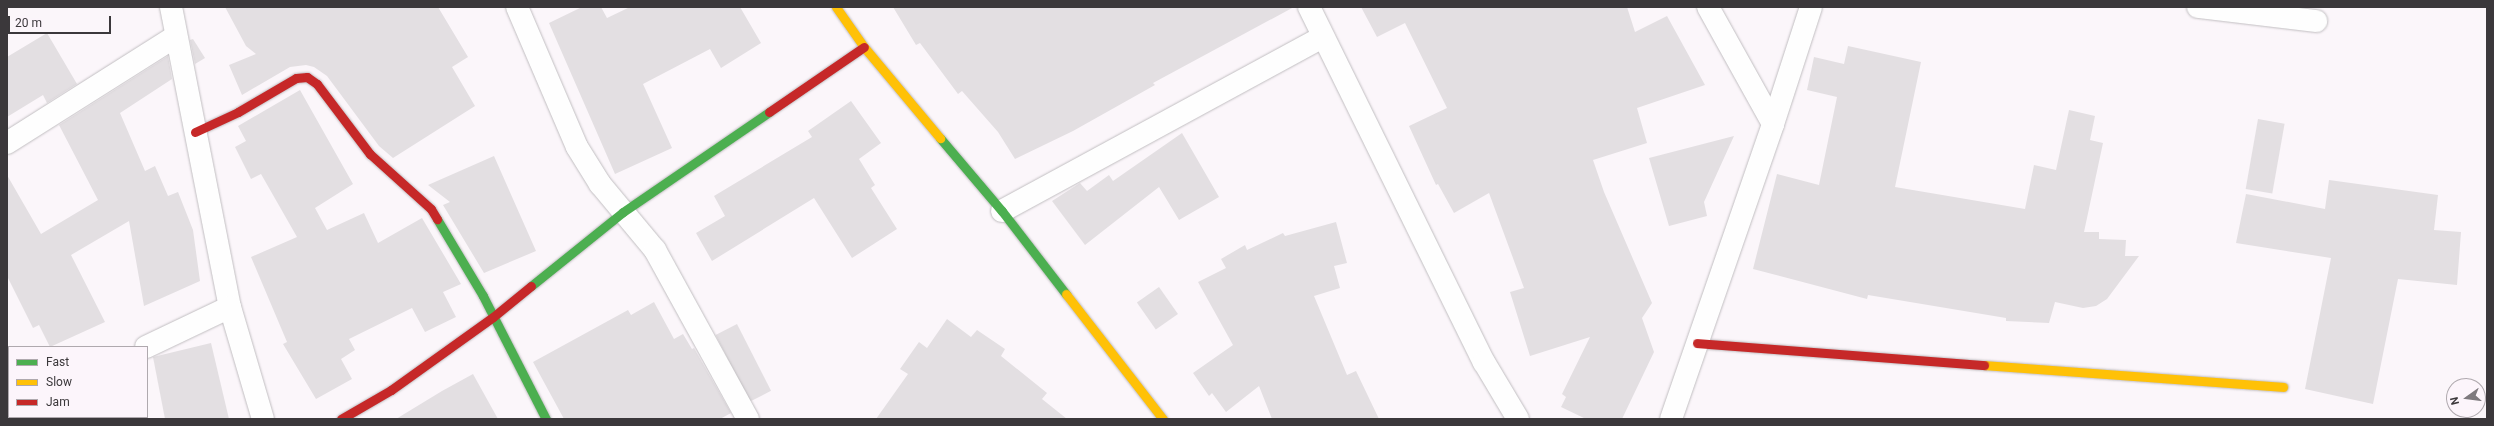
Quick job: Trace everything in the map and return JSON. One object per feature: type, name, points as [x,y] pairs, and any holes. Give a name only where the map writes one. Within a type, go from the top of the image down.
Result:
[{"type":"street","points":[[171,7],[230,307],[262,419]]},
{"type":"street","points":[[517,7],[577,147],[600,184],[655,250],[748,419]]},
{"type":"street","points":[[836,7],[864,47],[1002,211],[1163,419]]},
{"type":"street","points":[[1309,7],[1322,37],[1484,362],[1518,419]]},
{"type":"street","points":[[1708,7],[1773,124]]},
{"type":"street","points":[[1671,419],[1773,124],[1811,7]]},
{"type":"street","points":[[2198,7],[2316,21]]},
{"type":"street","points":[[7,143],[176,36]]},
{"type":"street","points":[[1002,211],[1322,37]]},
{"type":"street","points":[[341,419],[390,390],[492,317],[623,212],[864,47]]},
{"type":"street","points":[[195,132],[238,112],[296,78],[307,76],[316,84],[370,154],[431,209],[483,296],[492,317],[546,419]]},
{"type":"street","points":[[148,346],[230,307]]},
{"type":"street","points":[[1697,343],[2283,387]]},
{"type":"building","points":[[225,7],[438,7],[468,57],[452,67],[475,106],[393,158],[379,146],[327,76],[314,67],[306,65],[290,67],[242,95],[229,65],[256,54],[246,46]]},
{"type":"building","points":[[582,7],[601,7],[607,18],[630,7],[740,7],[761,43],[721,68],[710,49],[643,84],[672,148],[615,174],[549,23]]},
{"type":"building","points":[[893,7],[1294,7],[1153,83],[1155,85],[1073,131],[1015,159],[998,132],[962,91],[958,94],[920,43],[916,45]]},
{"type":"building","points":[[1361,7],[1627,7],[1635,32],[1667,16],[1705,85],[1637,108],[1647,143],[1593,160],[1604,192],[1652,303],[1642,318],[1654,352],[1622,419],[1586,419],[1561,407],[1566,397],[1562,394],[1590,337],[1530,356],[1510,292],[1524,288],[1489,193],[1454,213],[1438,184],[1436,185],[1409,126],[1447,108],[1405,23],[1377,37]]},
{"type":"building","points":[[47,33],[77,84],[47,103],[43,95],[7,117],[7,57]]},
{"type":"building","points":[[193,39],[205,58],[195,64],[190,40]]},
{"type":"building","points":[[1848,46],[1921,62],[1895,187],[2025,209],[2034,165],[2056,170],[2069,110],[2095,116],[2090,140],[2103,143],[2084,232],[2099,232],[2099,239],[2126,240],[2125,256],[2139,256],[2107,299],[2096,306],[2083,308],[2055,302],[2049,323],[2006,321],[2006,318],[1868,295],[1867,299],[1753,269],[1777,174],[1819,185],[1837,97],[1807,90],[1814,57],[1844,64]]},
{"type":"building","points":[[168,56],[172,79],[120,113],[145,171],[155,166],[168,196],[178,192],[193,230],[200,281],[144,306],[129,221],[71,255],[105,322],[50,346],[39,325],[33,328],[7,276],[7,175],[41,234],[98,200],[59,125]]},
{"type":"building","points":[[300,90],[353,184],[315,208],[327,230],[364,213],[378,243],[422,218],[461,284],[443,292],[456,317],[425,332],[412,308],[349,339],[355,350],[341,359],[352,379],[316,399],[283,344],[287,342],[251,257],[297,237],[261,174],[251,179],[235,147],[246,141],[238,126]]},
{"type":"building","points":[[851,101],[881,143],[859,159],[875,185],[871,188],[897,229],[852,258],[814,198],[712,261],[696,233],[725,216],[714,196],[812,137],[808,131]]},
{"type":"building","points":[[2258,119],[2285,124],[2272,194],[2246,189]]},
{"type":"building","points":[[1182,133],[1219,197],[1179,220],[1159,187],[1085,245],[1052,201],[1080,183],[1087,191],[1109,175],[1113,181]]},
{"type":"building","points":[[1734,136],[1704,202],[1707,216],[1669,226],[1649,158]]},
{"type":"building","points":[[494,156],[536,251],[484,273],[443,205],[450,202],[428,185]]},
{"type":"building","points":[[2329,180],[2438,195],[2434,230],[2461,232],[2457,285],[2398,279],[2373,404],[2305,389],[2331,258],[2236,243],[2246,194],[2325,209]]},
{"type":"building","points":[[1336,222],[1347,263],[1334,266],[1340,288],[1314,296],[1347,375],[1356,371],[1379,419],[1272,419],[1259,386],[1226,412],[1212,393],[1209,396],[1193,373],[1233,345],[1198,282],[1226,268],[1221,259],[1245,245],[1247,250],[1283,233],[1285,236]]},
{"type":"building","points":[[1159,287],[1178,314],[1156,330],[1137,302]]},
{"type":"building","points":[[654,302],[674,339],[683,334],[692,349],[694,348],[731,413],[720,419],[564,419],[533,362],[628,310],[631,315]]},
{"type":"building","points":[[947,319],[971,337],[977,330],[1005,349],[1001,356],[1047,393],[1042,399],[1067,419],[876,419],[908,374],[900,369],[919,342],[927,348]]},
{"type":"building","points":[[737,324],[771,391],[750,402],[716,335]]},
{"type":"building","points":[[211,343],[229,419],[165,419],[153,357]]},
{"type":"building","points":[[473,374],[498,419],[396,419],[442,391]]},
{"type":"traffic: fast","points":[[531,286],[623,212],[769,112]]},
{"type":"traffic: fast","points":[[940,138],[1002,211],[1066,294]]},
{"type":"traffic: fast","points":[[437,219],[483,296],[546,419]]},
{"type":"traffic: slow","points":[[836,7],[864,47],[940,138]]},
{"type":"traffic: slow","points":[[1066,294],[1163,419]]},
{"type":"traffic: slow","points":[[1984,365],[2283,387]]},
{"type":"traffic: jam","points":[[769,112],[864,47]]},
{"type":"traffic: jam","points":[[195,132],[238,112],[296,78],[307,77],[317,84],[370,154],[431,209],[437,219]]},
{"type":"traffic: jam","points":[[341,419],[391,390],[493,317],[531,286]]},
{"type":"traffic: jam","points":[[1697,343],[1984,365]]}]
